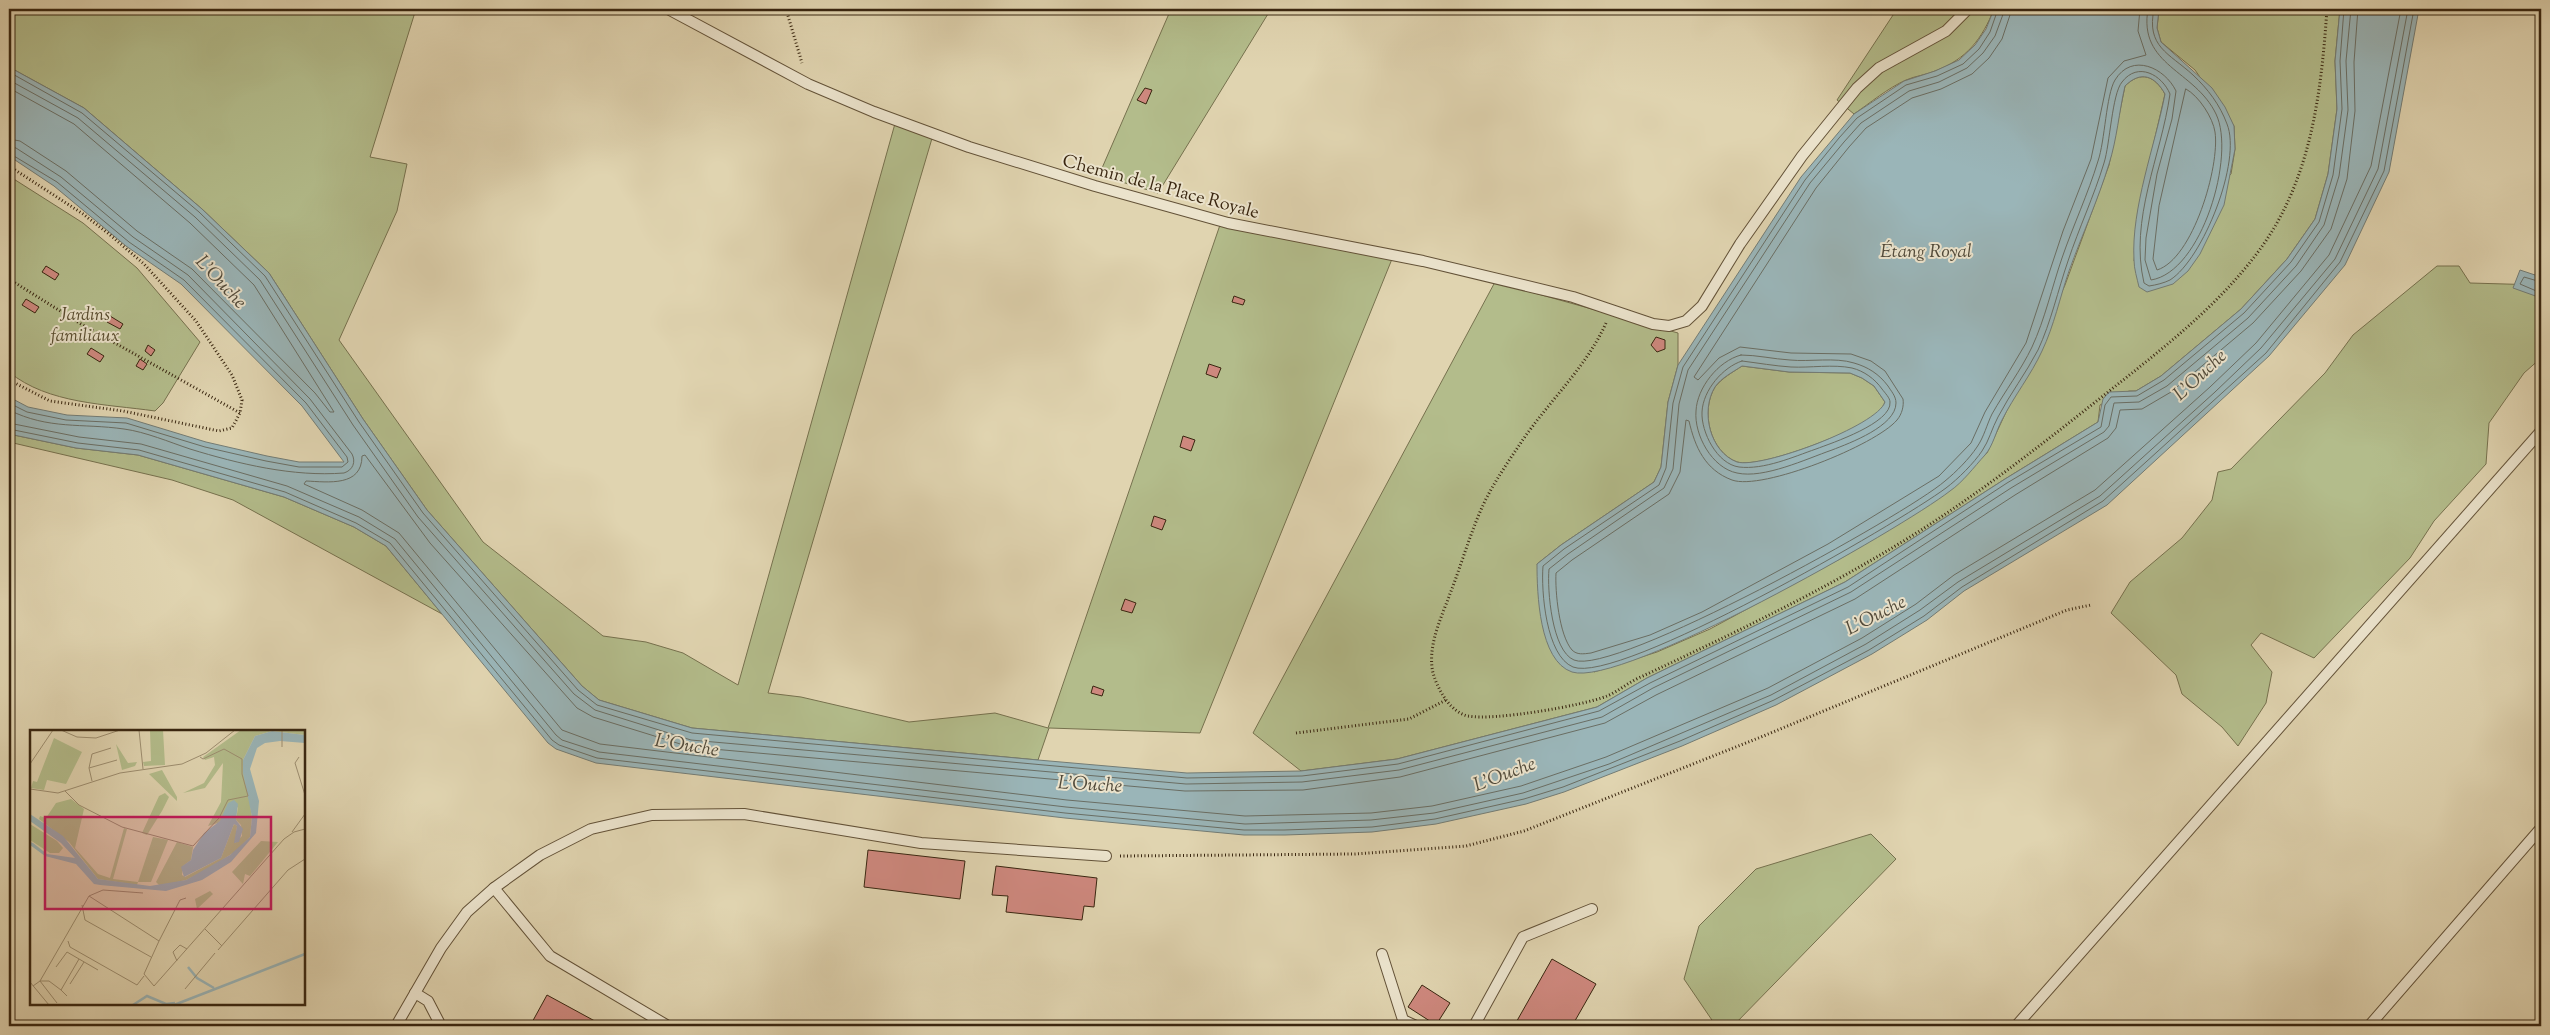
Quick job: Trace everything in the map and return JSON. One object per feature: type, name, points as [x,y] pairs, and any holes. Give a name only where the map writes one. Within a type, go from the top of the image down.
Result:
[{"type":"lane","name":"Chemin de la Place Royale","points":[[668,9],[808,84],[874,112],[952,141],[1095,186],[1228,223],[1423,261],[1573,298],[1653,324],[1670,326],[1686,321],[1702,306],[1740,244],[1802,156],[1857,88],[1879,68],[1946,31],[1968,9]]},
{"type":"lane","points":[[2016,1026],[2541,431]]},
{"type":"lane","points":[[396,1026],[441,948],[467,912],[494,888],[540,855],[591,829],[652,816],[744,814],[921,843],[1106,856]]},
{"type":"lane","points":[[2368,1026],[2541,828]]},
{"type":"lane","points":[[494,888],[550,956],[668,1026]]},
{"type":"lane","points":[[1474,1026],[1523,937],[1592,909]]},
{"type":"lane","points":[[1382,954],[1403,1020],[1416,1026]]},
{"type":"lane","points":[[415,993],[428,1001],[440,1026]]},
{"type":"path","points":[[786,9],[808,84]]},
{"type":"path","points":[[1610,310],[1604,328],[1581,363],[1522,441],[1485,501],[1439,623],[1432,651],[1434,674],[1446,700],[1454,711],[1469,717],[1537,711],[1607,696],[1638,678],[1838,580],[1961,504],[2101,400],[2205,311],[2258,253],[2279,222],[2297,184],[2314,126],[2327,9]]},
{"type":"path","points":[[9,166],[83,214],[144,264],[196,321],[232,375],[242,400],[240,413],[232,428],[219,432],[123,411],[50,401],[9,380]]},
{"type":"path","points":[[9,280],[81,324],[240,413]]},
{"type":"path","points":[[1106,856],[1355,854],[1466,846],[1524,831],[1761,737],[2067,610],[2091,605]]},
{"type":"path","points":[[1296,733],[1409,720],[1446,700]]},
{"type":"green space","points":[[9,9],[14,12],[16,9],[416,9],[370,157],[407,164],[397,211],[339,340],[483,542],[603,636],[646,642],[683,653],[738,685],[896,120],[933,135],[768,693],[801,697],[909,722],[995,713],[1048,728],[1221,222],[1392,259],[1200,733],[1049,728],[1038,760],[692,728],[599,700],[582,686],[427,510],[363,419],[269,273],[202,209],[84,108],[9,67]]},
{"type":"green space","points":[[1171,9],[1271,9],[1158,193],[1099,175]]},
{"type":"green space","points":[[1897,9],[1994,9],[1984,30],[1965,54],[1935,71],[1899,83],[1854,114],[1837,100]]},
{"type":"green space","points":[[2159,9],[2340,9],[2335,61],[2337,109],[2328,174],[2315,219],[2287,259],[2241,309],[2161,376],[2136,391],[2129,391],[2100,405],[2098,422],[2005,479],[1845,582],[1647,678],[1597,707],[1397,759],[1301,771],[1253,733],[1495,282],[1678,333],[1678,365],[1668,402],[1661,467],[1654,482],[1561,545],[1537,564],[1594,672],[1657,652],[1710,629],[1838,560],[1899,524],[1987,453],[2065,285],[2109,165],[2125,86],[2137,78],[2147,77],[2157,83],[2165,94],[2140,203],[2134,261],[2231,174],[2235,149],[2234,126],[2195,70],[2161,42],[2157,28]]},
{"type":"green space","name":"Jardins familiaux","points":[[9,176],[83,223],[137,268],[200,342],[163,403],[155,411],[59,397],[24,383],[9,372]]},
{"type":"green space","points":[[2437,266],[2459,266],[2470,283],[2541,285],[2541,358],[2524,373],[2489,423],[2486,464],[2434,521],[2410,558],[2314,658],[2261,633],[2251,645],[2272,672],[2266,703],[2238,746],[2222,727],[2182,694],[2176,675],[2111,613],[2130,582],[2182,538],[2212,500],[2218,472],[2231,469],[2325,373],[2353,335]]},
{"type":"green space","points":[[1742,366],[1789,372],[1850,373],[1874,386],[1885,402],[1880,410],[1870,419],[1823,442],[1783,456],[1748,463],[1737,462],[1728,457],[1714,440],[1708,419],[1708,407],[1715,387],[1724,378]]},
{"type":"green space","points":[[9,434],[76,448],[138,455],[284,497],[354,527],[386,546],[442,614],[233,500],[172,480],[9,442]]},
{"type":"green space","points":[[1871,834],[1896,859],[1733,1026],[1716,1026],[1684,979],[1699,926],[1756,869]]},
{"type":"water","name":"Étang Royal","points":[[1994,9],[2159,9],[2157,28],[2161,42],[2212,88],[2225,107],[2234,126],[2235,149],[2224,205],[2200,254],[2188,271],[2173,284],[2147,292],[2139,287],[2134,263],[2136,219],[2165,94],[2152,79],[2147,77],[2137,78],[2125,86],[2109,164],[2038,360],[2007,411],[1988,451],[1964,479],[1922,510],[1877,538],[1761,602],[1701,632],[1645,656],[1601,670],[1572,672],[1561,665],[1546,641],[1542,625],[1539,608],[1537,564],[1561,545],[1654,482],[1661,467],[1668,402],[1678,365],[1801,177],[1854,114],[1904,81],[1935,71],[1959,60],[1975,45],[1986,29]],"holes":[[[1742,366],[1789,372],[1850,373],[1874,386],[1885,402],[1877,412],[1862,422],[1817,444],[1769,459],[1750,462],[1737,462],[1728,457],[1720,449],[1710,430],[1708,407],[1715,387],[1724,378]]]},
{"type":"water","name":"L'Ouche","points":[[2340,9],[2419,9],[2389,172],[2345,265],[2269,356],[2107,505],[1964,591],[1927,620],[1872,654],[1776,705],[1682,746],[1564,792],[1526,804],[1436,824],[1372,832],[1244,835],[1065,818],[596,763],[556,749],[548,743],[386,546],[354,527],[284,497],[138,455],[76,448],[9,434],[9,397],[28,407],[67,415],[127,418],[206,442],[267,456],[299,462],[344,462],[302,406],[181,284],[126,246],[54,186],[9,156],[9,67],[84,108],[202,209],[269,273],[363,419],[427,510],[582,686],[599,700],[692,728],[1187,773],[1301,771],[1397,759],[1597,707],[1647,678],[1845,582],[2005,479],[2098,422],[2103,399],[2109,392],[2136,391],[2161,376],[2241,309],[2287,259],[2315,219],[2328,174],[2337,109],[2335,61]]},
{"type":"water","points":[[2520,270],[2541,277],[2541,298],[2513,288]]},
{"type":"building","points":[[1145,88],[1152,90],[1146,104],[1137,100]]},
{"type":"building","points":[[46,266],[59,274],[55,280],[42,272]]},
{"type":"building","points":[[1234,296],[1245,300],[1243,305],[1232,302]]},
{"type":"building","points":[[26,299],[39,307],[35,313],[22,305]]},
{"type":"building","points":[[110,316],[123,324],[120,329],[107,322]]},
{"type":"building","points":[[1656,337],[1665,340],[1665,349],[1657,352],[1651,345]]},
{"type":"building","points":[[148,345],[155,350],[151,356],[145,351]]},
{"type":"building","points":[[91,348],[104,356],[100,362],[87,354]]},
{"type":"building","points":[[140,359],[147,364],[143,370],[136,366]]},
{"type":"building","points":[[1209,364],[1221,368],[1217,378],[1206,374]]},
{"type":"building","points":[[1183,436],[1195,440],[1191,451],[1180,447]]},
{"type":"building","points":[[1154,516],[1166,520],[1162,530],[1151,526]]},
{"type":"building","points":[[1125,599],[1136,603],[1132,613],[1121,610]]},
{"type":"building","points":[[1093,686],[1104,690],[1102,696],[1091,693]]},
{"type":"building","points":[[868,850],[965,861],[960,899],[864,887]]},
{"type":"building","points":[[996,866],[1097,878],[1094,907],[1084,906],[1082,920],[1006,912],[1008,896],[992,895]]},
{"type":"building","points":[[1552,959],[1596,984],[1572,1026],[1514,1026]]},
{"type":"building","points":[[1422,985],[1450,1003],[1436,1025],[1408,1007]]},
{"type":"building","points":[[547,995],[604,1026],[530,1026]]}]
